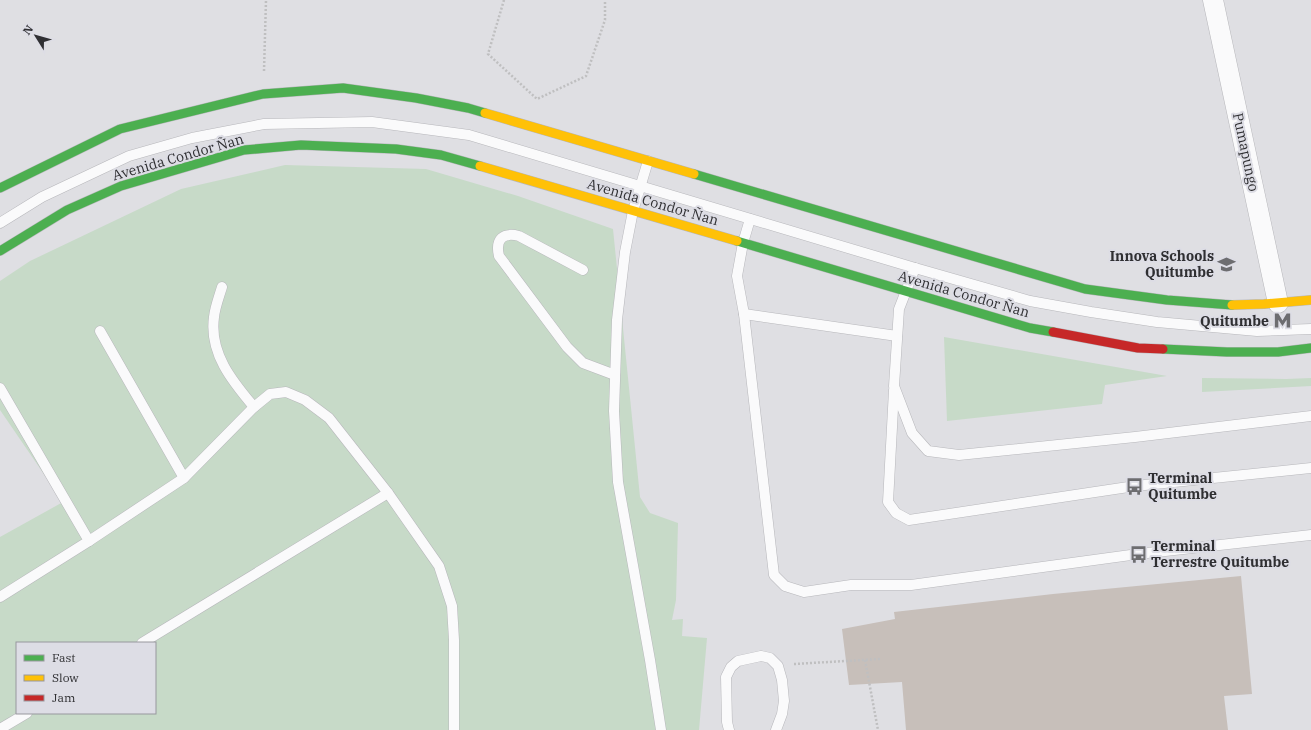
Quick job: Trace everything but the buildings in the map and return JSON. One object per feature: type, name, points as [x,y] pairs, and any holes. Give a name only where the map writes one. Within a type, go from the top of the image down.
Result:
[{"type":"main road","points":[[1,185],[120,129],[263,94],[343,88],[416,98],[468,108],[1085,289],[1217,304],[1278,303],[1311,300]]},
{"type":"main road","name":"Avenida Condor Ñan","points":[[0,251],[67,210],[121,186],[244,150],[302,145],[396,148],[442,154],[1030,328],[1138,348],[1227,352],[1278,352],[1311,348]]},
{"type":"street","name":"Pumapungo","points":[[1213,0],[1278,303]]},
{"type":"lane","points":[[0,223],[42,197],[129,156],[192,138],[264,124],[372,122],[469,135],[1030,301],[1113,316],[1157,322],[1257,331],[1311,329]]},
{"type":"lane","points":[[648,161],[633,211],[625,252],[617,320],[614,411],[618,482],[661,730]]},
{"type":"lane","points":[[750,219],[743,243],[737,276],[744,314],[774,575],[785,586],[804,592],[851,585],[911,585],[1138,554],[1311,535]]},
{"type":"lane","points":[[583,270],[519,236],[511,234],[504,236],[498,242],[497,248],[499,256],[567,347],[583,363],[615,375]]},
{"type":"lane","points":[[915,268],[899,309],[888,502],[896,513],[909,520],[1135,486],[1311,468]]},
{"type":"lane","points":[[222,287],[214,316],[215,347],[220,360],[234,383],[254,407]]},
{"type":"lane","points":[[744,314],[897,336]]},
{"type":"lane","points":[[100,332],[184,478]]},
{"type":"lane","points":[[894,386],[912,433],[928,451],[959,455],[1135,437],[1311,416]]},
{"type":"lane","points":[[0,388],[89,541]]},
{"type":"lane","points":[[0,597],[89,541],[184,478],[254,407],[270,394],[286,392],[305,400],[329,418],[388,493],[439,566],[452,606],[454,640],[454,730]]},
{"type":"lane","points":[[144,642],[388,493]]},
{"type":"lane","points":[[729,730],[727,722],[726,677],[731,667],[738,661],[761,656],[770,658],[778,666],[782,680],[784,701],[782,714],[776,730]]},
{"type":"lane","points":[[0,730],[25,714]]},
{"type":"path","points":[[263,94],[266,0]]},
{"type":"path","points":[[504,0],[488,54],[537,99],[586,76],[605,20],[605,0]]},
{"type":"path","points":[[778,666],[880,659]]},
{"type":"path","points":[[865,660],[878,730]]},
{"type":"green space","points":[[285,165],[426,169],[518,196],[613,229],[640,497],[650,513],[678,523],[676,600],[672,620],[683,619],[682,636],[707,638],[699,730],[0,730],[0,537],[63,502],[0,410],[0,281],[30,261],[181,189]]},
{"type":"green space","points":[[944,337],[1167,376],[1105,385],[1102,404],[947,421]]},
{"type":"green space","points":[[1202,378],[1311,378],[1311,386],[1202,392]]},
{"type":"traffic: fast","points":[[0,188],[120,129],[263,94],[343,88],[416,98],[468,108],[485,113]]},
{"type":"traffic: fast","points":[[0,251],[67,210],[121,186],[244,150],[301,145],[396,149],[441,155],[480,166]]},
{"type":"traffic: fast","points":[[694,174],[1085,289],[1167,300],[1232,305]]},
{"type":"traffic: fast","points":[[737,241],[1030,328],[1053,332]]},
{"type":"traffic: fast","points":[[1163,349],[1227,352],[1278,352],[1311,348]]},
{"type":"traffic: slow","points":[[485,113],[694,174]]},
{"type":"traffic: slow","points":[[480,166],[737,241]]},
{"type":"traffic: slow","points":[[1232,305],[1311,300]]},
{"type":"traffic: jam","points":[[1053,332],[1138,348],[1163,349]]},
{"type":"place","name":"Innova Schools Quitumbe","points":[[1227,264]]},
{"type":"place","name":"Quitumbe","points":[[1282,321]]},
{"type":"place","name":"Terminal Quitumbe","points":[[1135,486]]},
{"type":"place","name":"Terminal Terrestre Quitumbe","points":[[1138,554]]}]
